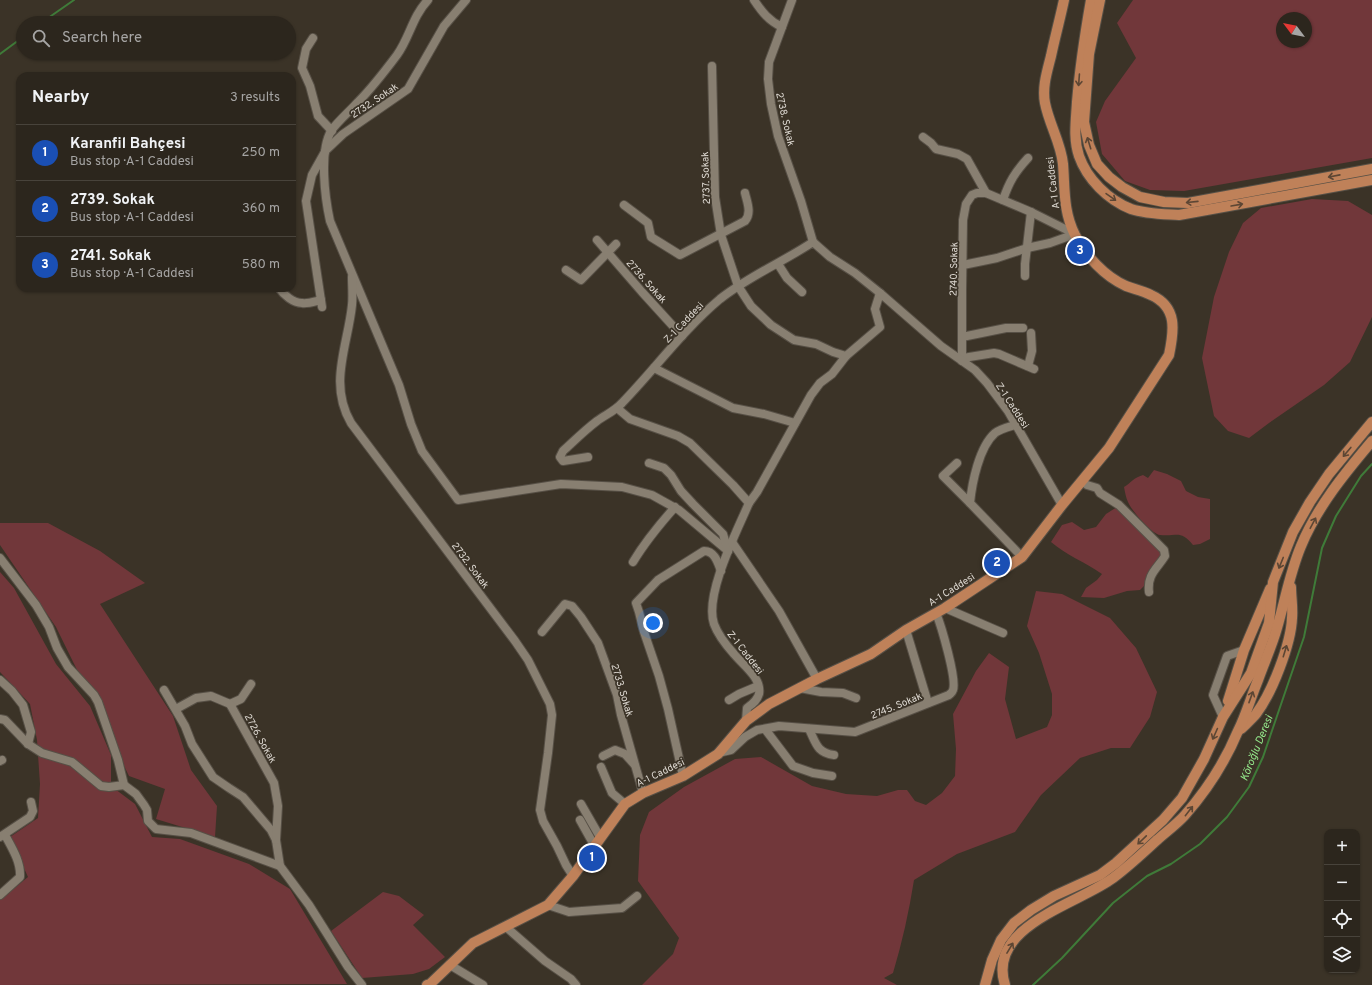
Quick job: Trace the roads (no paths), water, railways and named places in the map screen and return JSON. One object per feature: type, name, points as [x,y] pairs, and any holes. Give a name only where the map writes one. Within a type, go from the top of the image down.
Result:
[{"type":"main road","name":"A-1 Caddesi","points":[[427,985],[473,943],[548,905],[573,876],[625,804],[643,793],[683,776],[718,754],[746,722],[769,704],[817,679],[871,654],[906,630],[945,608],[1022,557],[1109,448],[1169,355],[1173,320],[1164,303],[1153,296],[1126,286],[1110,277],[1097,265],[1075,234],[1064,201],[1062,163],[1058,143],[1045,104],[1043,88],[1064,0]]},
{"type":"main road","points":[[1092,0],[1080,66],[1075,134],[1079,156],[1088,176],[1113,198],[1131,208],[1154,213],[1179,215],[1372,180]]},
{"type":"main road","points":[[1100,0],[1089,54],[1084,122],[1088,145],[1098,164],[1122,187],[1140,197],[1164,202],[1188,203],[1372,169]]},
{"type":"main road","points":[[985,985],[992,960],[1001,940],[1014,923],[1031,910],[1054,896],[1100,875],[1136,846],[1163,820],[1182,798],[1204,759],[1223,717],[1244,650],[1293,532],[1310,502],[1329,474],[1372,422]]},
{"type":"main road","points":[[1005,985],[1003,961],[1008,949],[1019,935],[1033,923],[1051,912],[1112,879],[1184,816],[1213,779],[1238,732],[1276,630],[1290,576],[1301,545],[1318,512],[1344,475],[1372,441]]},
{"type":"main road","points":[[1238,732],[1256,713],[1271,687],[1288,644],[1292,618],[1290,576]]},
{"type":"main road","points":[[1223,717],[1251,673],[1260,651],[1270,623],[1273,582]]},
{"type":"street","name":"2732. Sokak","points":[[428,0],[416,14],[408,36],[397,55],[332,131],[328,139],[326,150],[325,172],[326,202],[330,221],[400,385],[411,424],[422,451],[458,500],[561,484],[622,487],[652,495],[676,507]]},
{"type":"street","name":"2732. Sokak","points":[[281,292],[294,301],[322,304],[306,201],[312,175],[326,150],[343,134],[408,89],[444,26],[466,0]]},
{"type":"street","points":[[754,0],[764,14],[782,27]]},
{"type":"street","name":"2738. Sokak","points":[[792,0],[769,62],[768,79],[771,104],[778,136],[814,242]]},
{"type":"street","points":[[313,38],[306,49],[302,68],[310,86],[318,116],[332,131]]},
{"type":"street","name":"2737. Sokak","points":[[712,66],[715,197],[721,234],[738,286],[751,306],[771,325],[794,340],[816,344],[846,356]]},
{"type":"street","points":[[923,137],[936,149],[958,154],[966,159],[986,193],[1031,212],[1075,234]]},
{"type":"street","points":[[1003,200],[1015,173],[1028,158]]},
{"type":"street","points":[[624,205],[648,223],[651,237],[680,255],[745,220],[749,214],[745,193]]},
{"type":"street","name":"2740. Sokak","points":[[963,359],[963,220],[966,204],[972,195],[977,193],[986,193]]},
{"type":"street","points":[[1025,276],[1026,248],[1031,212]]},
{"type":"street","points":[[963,265],[997,258],[1026,248],[1050,243],[1075,234]]},
{"type":"street","name":"2736. Sokak","points":[[597,240],[682,336]]},
{"type":"street","name":"Z-1 Caddesi","points":[[588,457],[563,461],[560,457],[563,451],[597,421],[617,408],[682,336],[720,300],[745,281],[778,264],[814,242],[830,256],[880,293],[941,346],[963,359],[975,370],[1008,411],[1062,505]]},
{"type":"street","points":[[566,270],[581,280],[616,244]]},
{"type":"street","points":[[778,264],[787,278],[802,292]]},
{"type":"street","name":"2732. Sokak","points":[[352,272],[352,305],[339,373],[341,400],[345,413],[515,641],[528,660],[550,704],[552,715],[540,810],[543,821],[573,876]]},
{"type":"street","name":"Z-1 Caddesi","points":[[746,722],[747,708],[754,703],[759,694],[758,686],[752,673],[725,644],[714,623],[713,599],[721,571],[749,503],[757,492],[810,395],[820,383],[832,374],[846,356],[880,327],[875,309],[880,293]]},
{"type":"street","points":[[962,337],[1006,328],[1023,328]]},
{"type":"street","points":[[963,359],[994,353],[1031,368],[1031,333]]},
{"type":"street","points":[[654,368],[733,408],[795,422]]},
{"type":"street","points":[[617,408],[630,419],[678,436],[690,443],[733,485],[749,503]]},
{"type":"street","points":[[970,503],[972,485],[978,463],[986,446],[995,433],[1015,425]]},
{"type":"street","points":[[649,463],[664,468],[671,475],[689,500],[723,534],[728,551]]},
{"type":"street","points":[[957,463],[943,476],[1022,557]]},
{"type":"street","points":[[1082,481],[1087,485],[1097,488],[1100,492],[1120,505],[1164,550],[1165,556],[1161,563],[1152,572],[1149,580],[1149,592]]},
{"type":"street","points":[[633,562],[641,548],[659,524],[676,507],[728,551]]},
{"type":"street","points":[[732,542],[779,611],[817,679]]},
{"type":"street","points":[[683,776],[668,709],[636,603],[658,580],[704,551],[709,551],[712,553],[721,571]]},
{"type":"street","points":[[0,558],[36,605],[49,627],[57,648],[68,667],[94,695],[98,702],[116,754],[124,785],[136,794],[144,805],[147,810],[148,821],[156,829],[190,833],[280,866]]},
{"type":"street","name":"2733. Sokak","points":[[542,632],[565,604],[572,606],[595,637],[617,695],[621,715],[643,793]]},
{"type":"street","points":[[945,608],[1003,633]]},
{"type":"street","name":"2745. Sokak","points":[[718,754],[731,750],[745,737],[757,730],[779,726],[855,732],[949,695],[953,692],[954,688],[948,654],[941,625],[936,613]]},
{"type":"street","points":[[906,630],[928,703]]},
{"type":"street","points":[[1223,717],[1213,695],[1227,656],[1244,650]]},
{"type":"street","points":[[0,680],[12,691],[23,705],[31,732],[28,744]]},
{"type":"street","points":[[176,709],[196,698],[211,696],[230,704],[241,698],[251,684]]},
{"type":"street","points":[[729,700],[758,686]]},
{"type":"street","points":[[800,688],[821,692],[843,693],[856,698]]},
{"type":"street","name":"2726. Sokak","points":[[164,690],[185,726],[192,744],[213,777],[243,797],[271,830],[276,840]]},
{"type":"street","name":"2726. Sokak","points":[[230,704],[274,783],[278,806],[276,840],[280,866],[309,906],[344,961],[362,985]]},
{"type":"street","points":[[0,718],[5,720],[28,744],[42,753],[72,762],[101,786],[109,787],[124,785]]},
{"type":"street","points":[[765,729],[793,766],[813,773],[832,776]]},
{"type":"street","points":[[809,729],[820,750],[825,754],[834,755]]},
{"type":"street","points":[[603,756],[615,750],[625,754],[636,766]]},
{"type":"street","points":[[601,767],[612,793],[625,804]]},
{"type":"street","points":[[0,895],[20,877],[16,856],[3,836],[30,817],[33,810],[31,802]]},
{"type":"street","points":[[581,804],[600,837]]},
{"type":"street","points":[[580,820],[594,846]]},
{"type":"street","points":[[548,905],[569,912],[622,908],[637,896]]},
{"type":"street","points":[[506,927],[545,961],[571,979],[576,985]]},
{"type":"street","points":[[450,965],[483,985]]},
{"type":"waterway","points":[[51,16],[74,0]]},
{"type":"waterway","points":[[0,54],[16,42]]},
{"type":"waterway","name":"Köroğlu Deresi","points":[[1033,985],[1062,958],[1113,903],[1147,876],[1171,864],[1200,844],[1227,817],[1249,787],[1263,757],[1304,637],[1322,548],[1336,516],[1361,476],[1372,464]]},
{"type":"place","name":"2741. Sokak","points":[[1080,251]]},
{"type":"place","name":"2739. Sokak","points":[[997,563]]},
{"type":"place","name":"Karanfil Bahçesi","points":[[592,858]]}]
